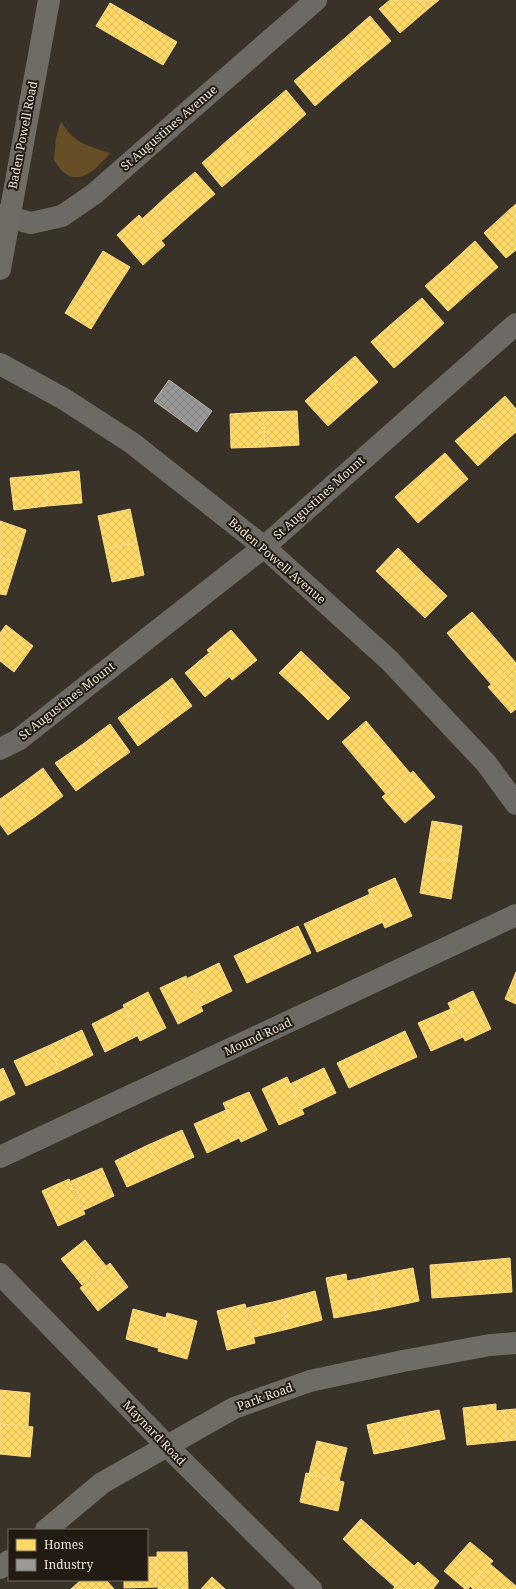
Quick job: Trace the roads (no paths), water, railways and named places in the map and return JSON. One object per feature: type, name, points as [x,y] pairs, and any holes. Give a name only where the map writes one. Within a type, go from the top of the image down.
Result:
[{"type":"street","name":"Baden Powell Road","points":[[0,269],[4,216],[49,0]]},
{"type":"street","name":"St Augustines Avenue","points":[[4,216],[31,223],[62,216],[94,194],[316,0]]},
{"type":"street","name":"St Augustines Mount","points":[[0,749],[18,740],[264,547],[516,324]]},
{"type":"street","name":"Baden Powell Avenue","points":[[0,364],[64,399],[132,443],[264,547],[389,660],[486,763],[516,804]]},
{"type":"street","name":"Mound Road","points":[[0,1157],[516,915]]},
{"type":"street","name":"Maynard Road","points":[[0,1274],[166,1446],[311,1589]]},
{"type":"street","name":"Park Road","points":[[47,1529],[102,1483],[234,1408],[310,1381],[490,1345],[516,1343]]},
{"type":"street","points":[[0,1568],[8,1562]]}]
